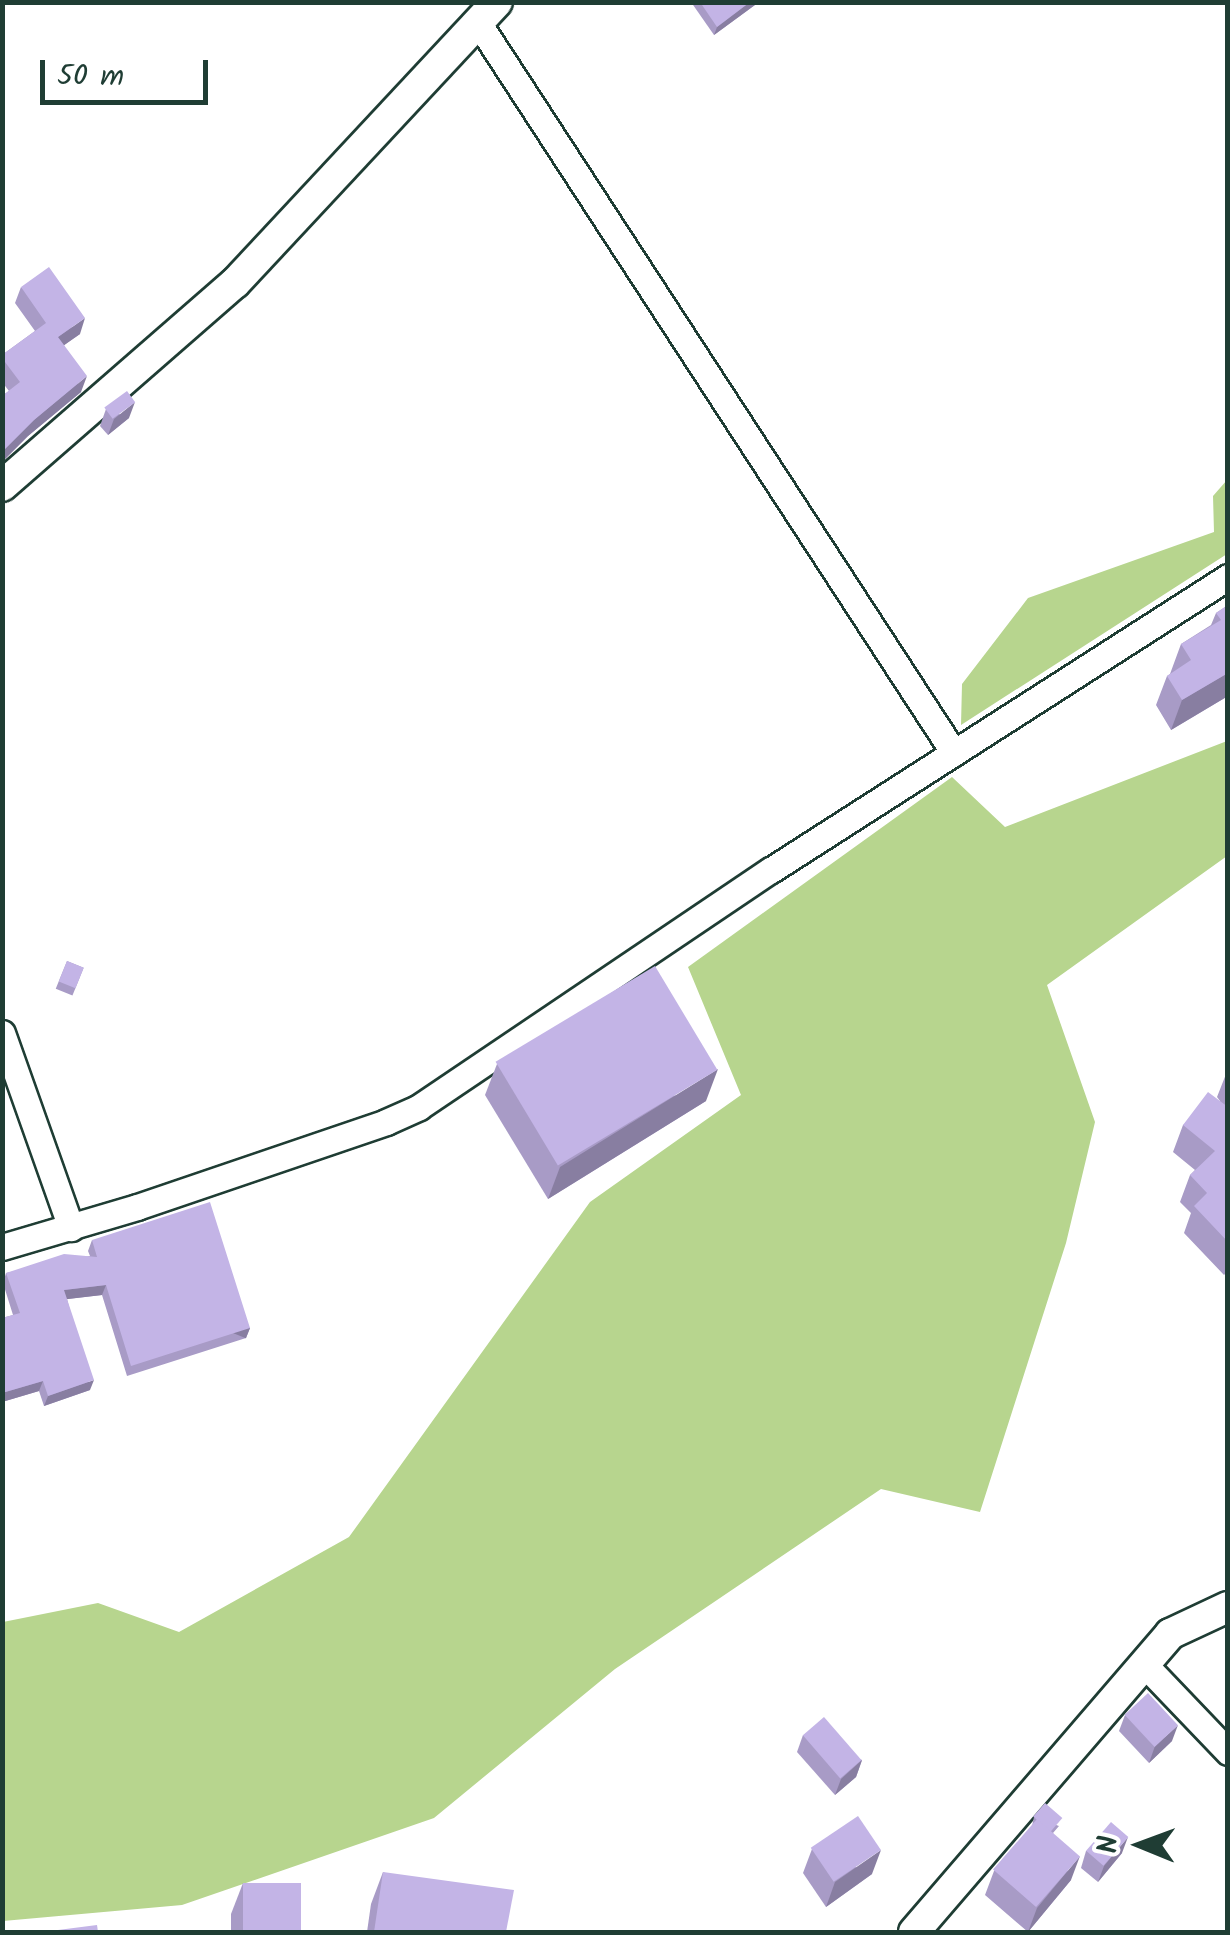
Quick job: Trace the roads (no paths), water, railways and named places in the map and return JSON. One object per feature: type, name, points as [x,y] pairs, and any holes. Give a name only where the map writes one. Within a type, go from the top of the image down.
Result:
[{"type":"street","points":[[2,486],[235,283],[488,13],[954,752]]},
{"type":"street","points":[[2,1247],[386,1122],[419,1107],[954,752],[1228,578]]},
{"type":"street","points":[[2,1033],[70,1228]]},
{"type":"street","points":[[914,1932],[1170,1634],[1228,1607]]},
{"type":"street","points":[[1144,1664],[1228,1752]]}]
